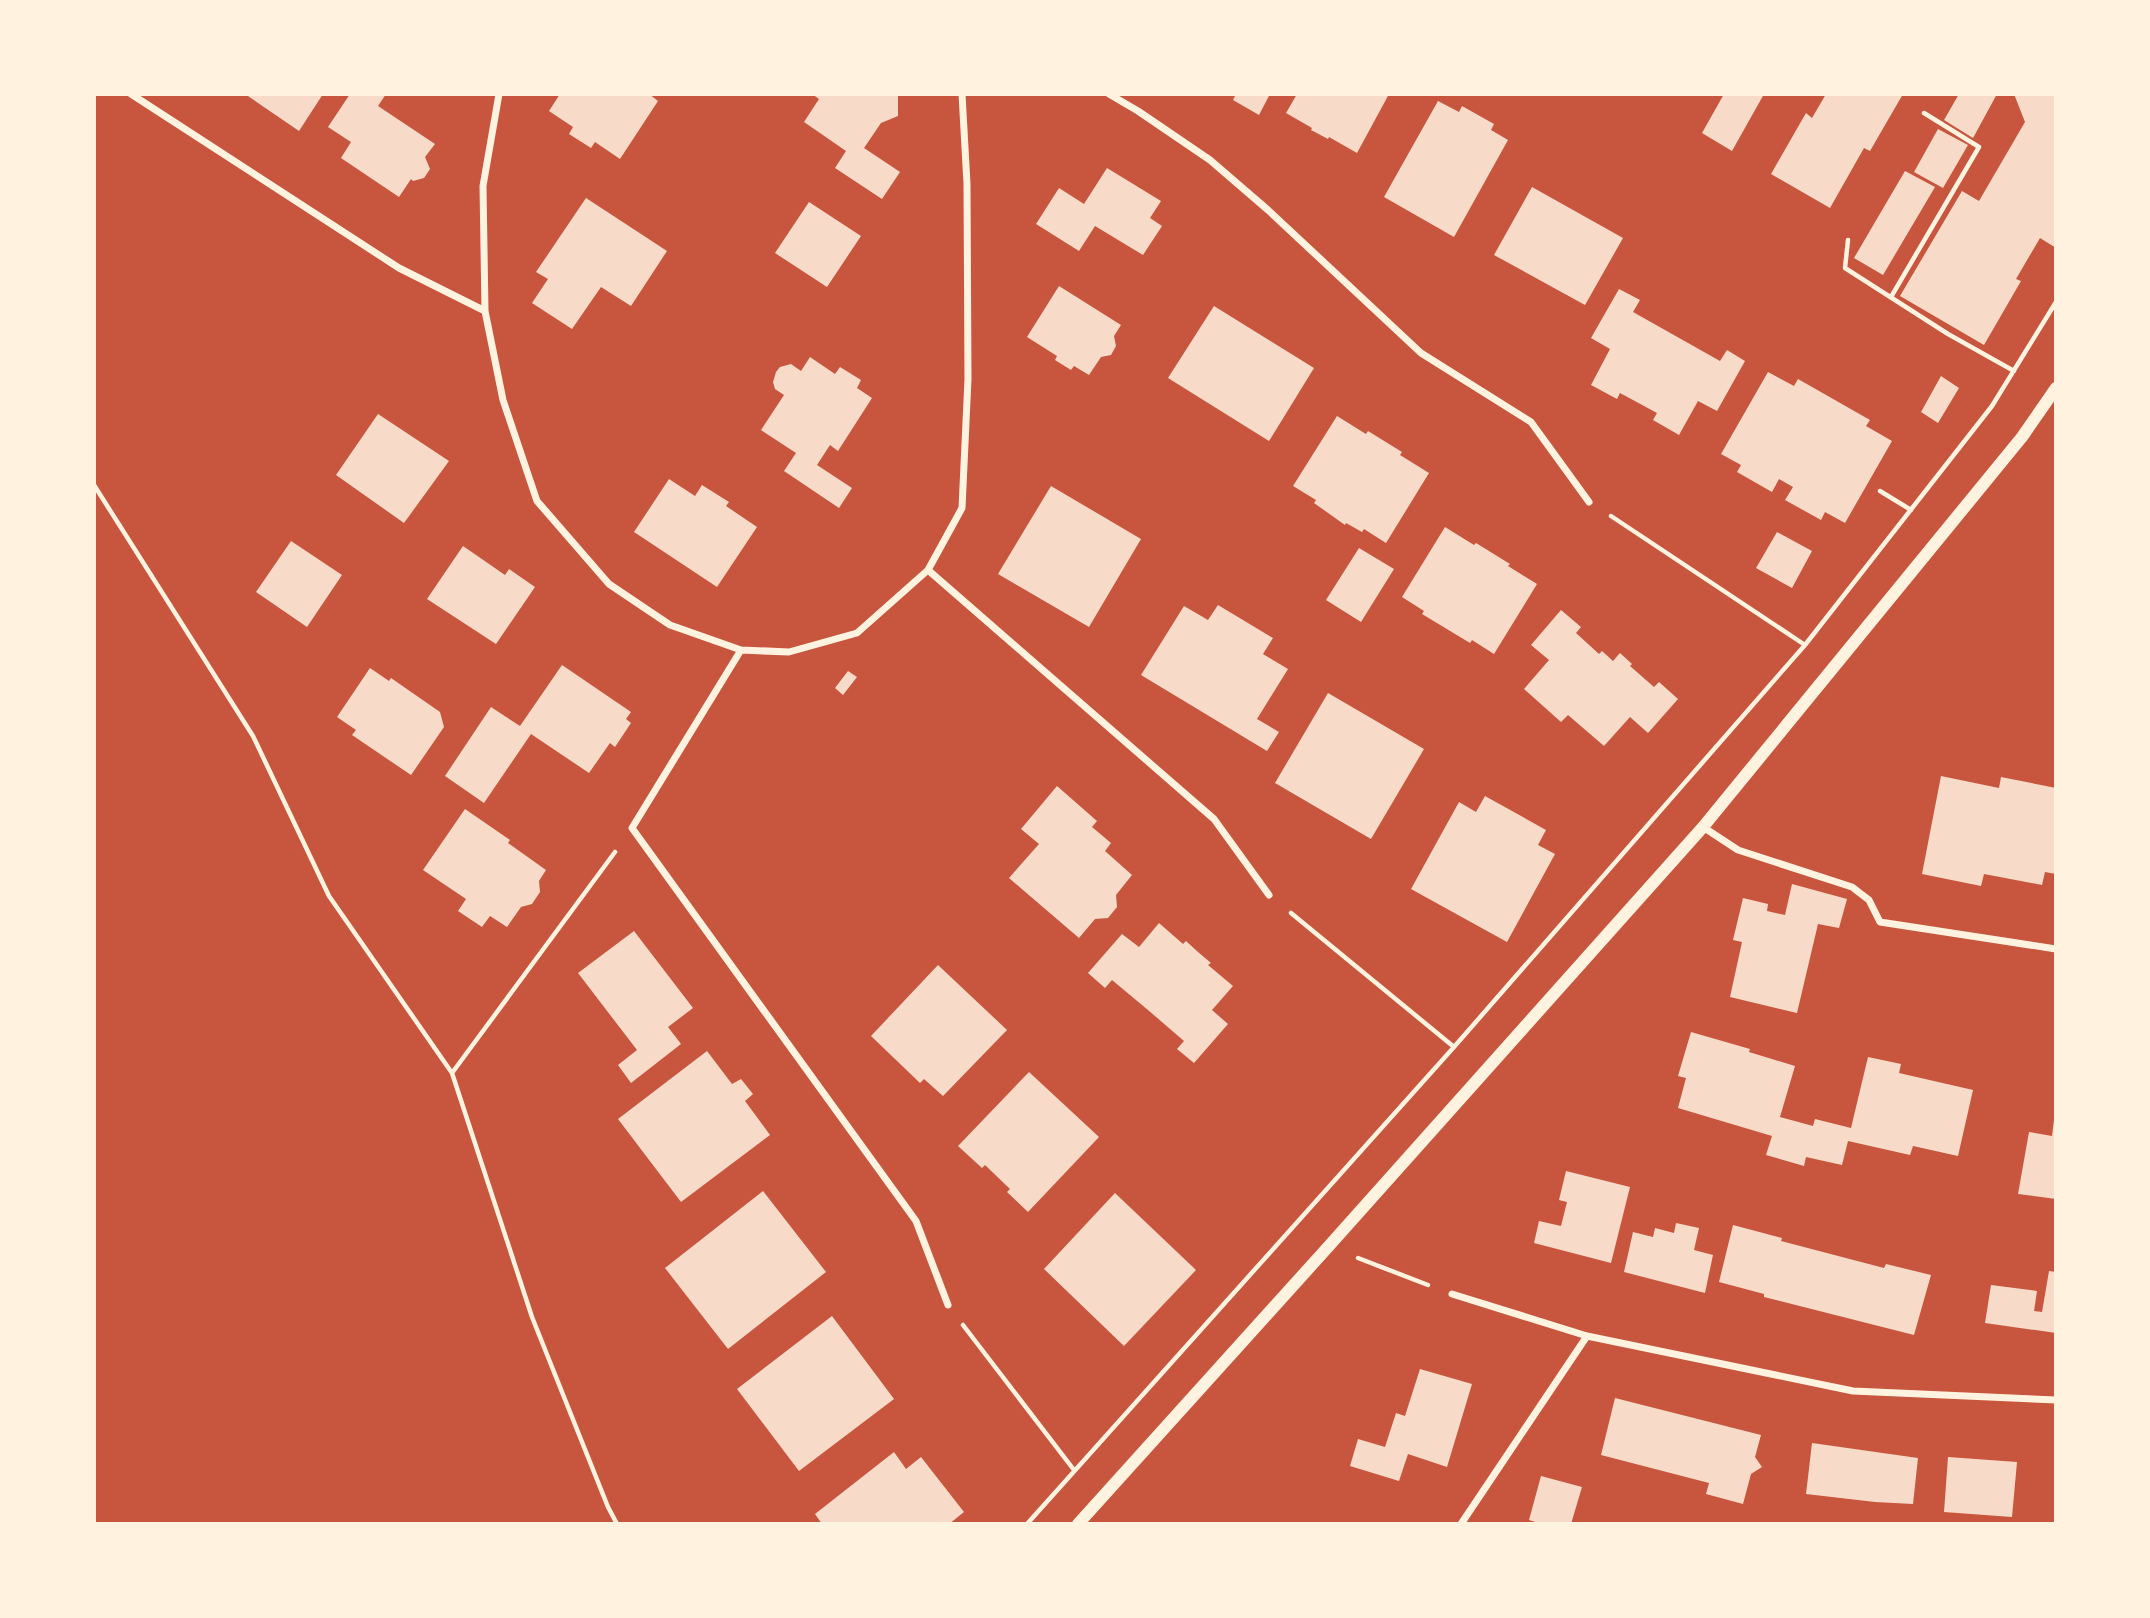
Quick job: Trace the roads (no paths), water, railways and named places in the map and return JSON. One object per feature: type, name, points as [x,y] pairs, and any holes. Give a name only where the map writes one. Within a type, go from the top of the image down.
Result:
[{"type":"street","points":[[131,94],[399,268],[485,311]]},
{"type":"street","points":[[499,94],[483,186],[485,311],[503,400],[537,501],[609,584],[670,625],[741,650],[789,652],[857,633],[928,570],[962,508],[968,365],[967,184],[961,94]]},
{"type":"street","points":[[1109,94],[1210,160],[1268,210],[1421,353],[1531,422],[1590,502]]},
{"type":"street","points":[[1078,1524],[1703,827],[2014,447],[2056,388]]},
{"type":"street","points":[[928,570],[1214,819],[1269,895]]},
{"type":"street","points":[[741,650],[632,828],[916,1221],[948,1305]]},
{"type":"street","points":[[1703,827],[1738,850],[1852,887],[1869,900],[1880,922],[2056,948]]},
{"type":"street","points":[[1452,1294],[1587,1336],[1853,1391],[2056,1400]]},
{"type":"street","points":[[1461,1524],[1587,1336]]}]
